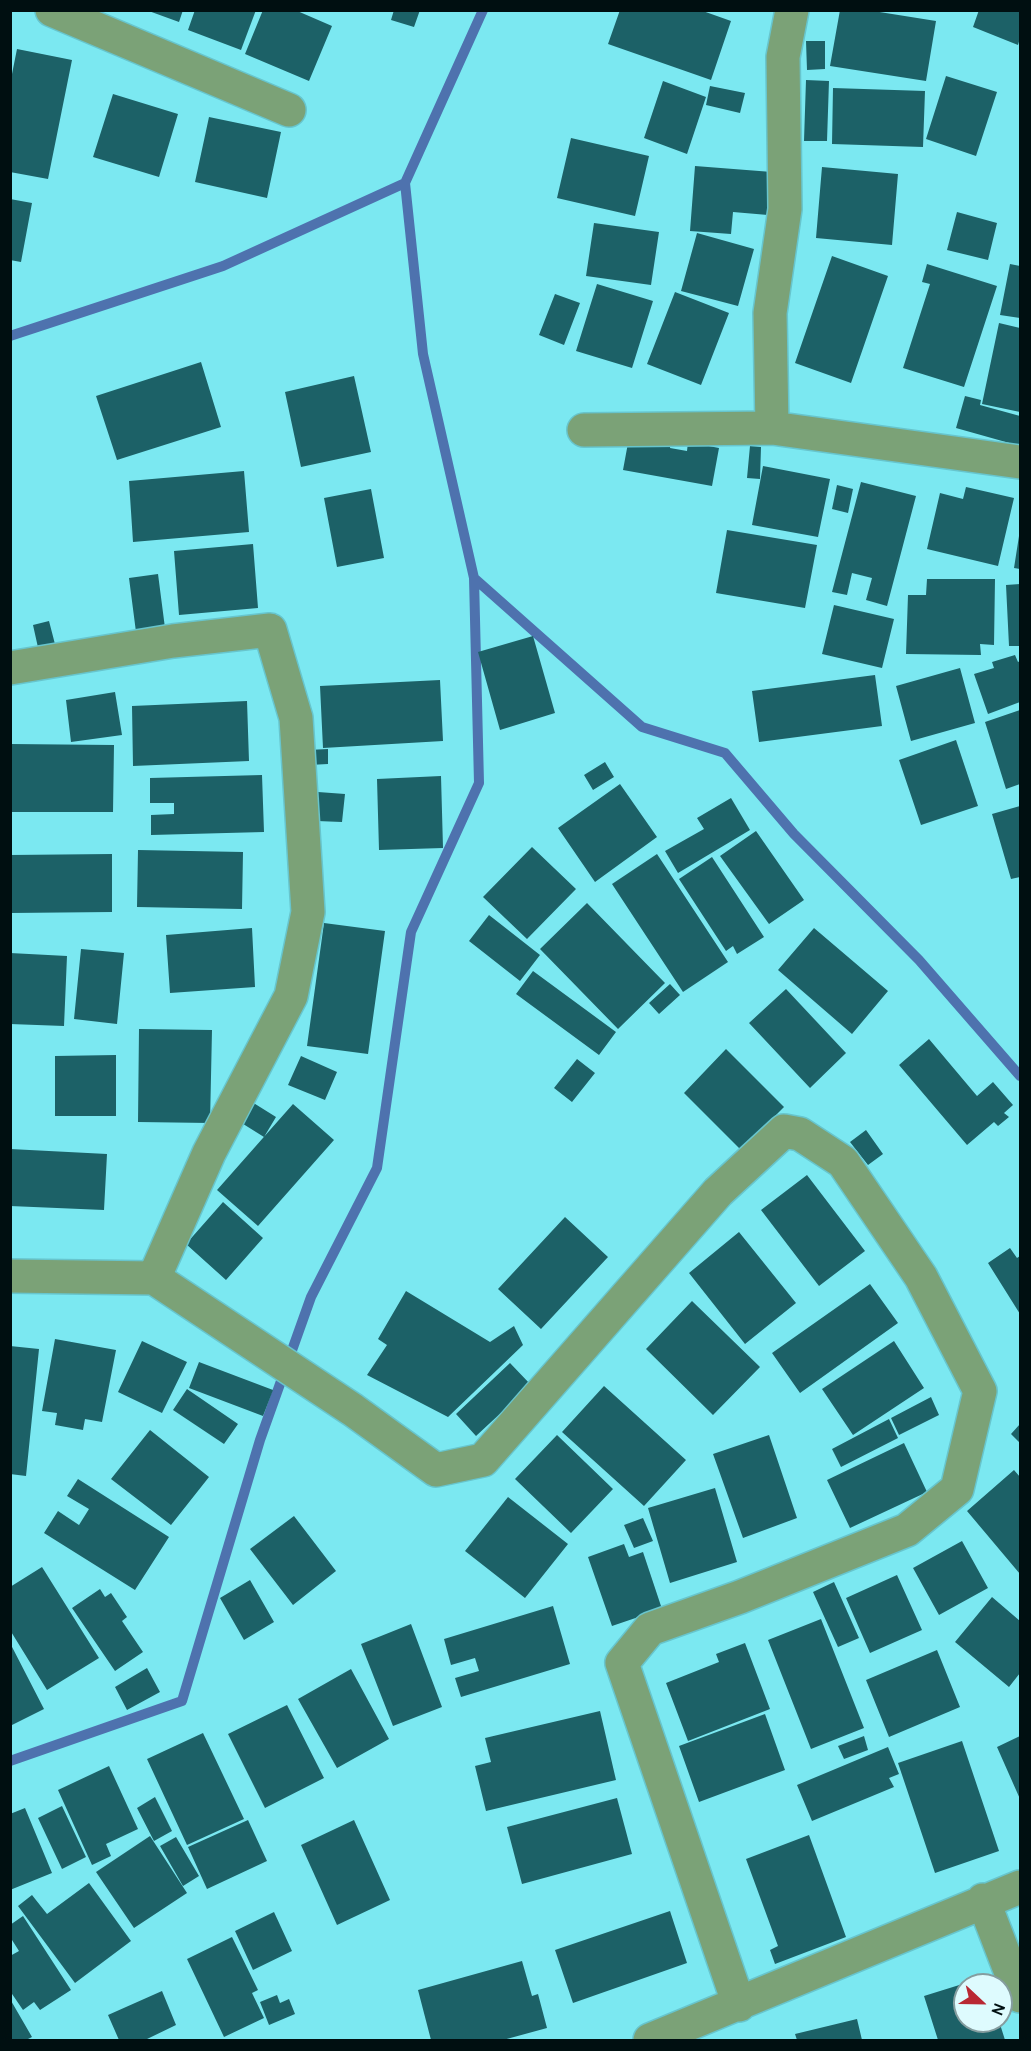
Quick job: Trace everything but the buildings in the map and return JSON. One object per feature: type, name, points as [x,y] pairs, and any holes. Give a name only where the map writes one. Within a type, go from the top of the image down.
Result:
[{"type":"street","points":[[52,10],[289,110]]},
{"type":"street","points":[[772,428],[770,313],[785,209],[783,57],[792,10]]},
{"type":"street","points":[[584,430],[772,428],[1020,462]]},
{"type":"street","points":[[10,668],[173,641],[270,630],[296,718],[308,912],[291,996],[209,1153],[154,1278]]},
{"type":"street","points":[[10,1275],[154,1278],[344,1403],[436,1470],[483,1460],[718,1192],[784,1131],[800,1134],[843,1162],[921,1276],[980,1391],[957,1489],[907,1530],[740,1597],[650,1629],[622,1663],[739,2005]]},
{"type":"street","points":[[650,2040],[739,2005],[983,1900],[1020,1887]]},
{"type":"street","points":[[983,1900],[1020,1996]]},
{"type":"waterway","points":[[10,1761],[182,1701],[260,1440],[311,1297],[377,1168],[411,932],[479,783],[474,578],[423,354],[405,183],[483,10]]},
{"type":"waterway","points":[[10,336],[223,266],[405,183]]},
{"type":"waterway","points":[[474,578],[642,727],[725,753],[794,834],[919,960],[1020,1076]]}]
